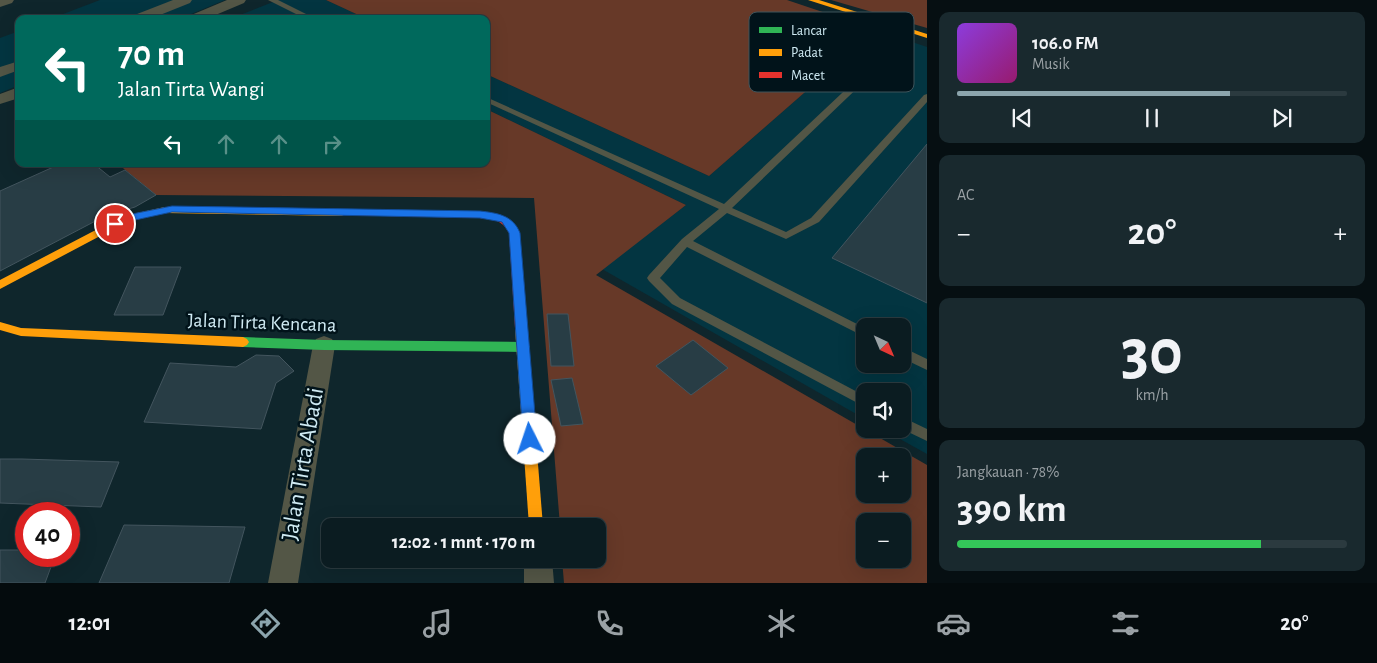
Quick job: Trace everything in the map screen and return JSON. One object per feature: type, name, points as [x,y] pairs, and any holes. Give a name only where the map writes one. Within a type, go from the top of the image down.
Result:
[{"type":"street","points":[[0,2],[7,0]]},
{"type":"street","points":[[147,15],[185,0]]},
{"type":"street","points":[[203,15],[239,0]]},
{"type":"street","points":[[812,0],[850,12]]},
{"type":"street","points":[[914,33],[927,36]]},
{"type":"street","points":[[0,72],[15,66]]},
{"type":"street","points":[[0,100],[15,94]]},
{"type":"street","points":[[0,285],[115,224],[132,217],[165,210],[493,216],[506,220],[514,229],[535,518]]},
{"type":"street","name":"Jalan Tirta Kencana","points":[[0,326],[21,332],[324,345],[524,347]]},
{"type":"street","name":"Jalan Tirta Abadi","points":[[283,583],[324,345]]},
{"type":"street","points":[[538,568],[539,583]]},
{"type":"lane","points":[[272,0],[304,15]]},
{"type":"lane","points":[[849,92],[725,209],[686,242],[653,278],[676,301],[856,397]]},
{"type":"lane","points":[[490,101],[786,236],[815,220],[927,97]]},
{"type":"lane","points":[[686,242],[856,328]]},
{"type":"lane","points":[[911,357],[927,365]]},
{"type":"lane","points":[[911,427],[927,435]]},
{"type":"shaded area","points":[[100,0],[225,0],[189,15],[61,15]]},
{"type":"shaded area","points":[[278,0],[326,0],[358,15],[240,15]]},
{"type":"shaded area","points":[[326,0],[787,0],[823,12],[749,12],[749,92],[805,92],[709,176],[490,76],[490,15],[358,15]]},
{"type":"shaded area","points":[[831,0],[927,0],[927,28],[914,24],[914,12],[872,12]]},
{"type":"shaded area","points":[[15,32],[15,87],[0,93],[0,38]]},
{"type":"shaded area","points":[[914,43],[927,47],[927,454],[898,438],[911,438],[911,383],[856,383],[856,414],[602,269],[686,205],[490,111],[490,76],[709,176],[805,92],[914,92]]},
{"type":"shaded area","points":[[490,111],[686,205],[596,275],[856,424],[856,438],[880,438],[897,448],[856,448],[856,503],[911,503],[911,456],[927,465],[927,583],[564,583],[563,568],[606,568],[606,518],[559,518],[534,198],[156,195],[122,167],[490,167]]},
{"type":"building","points":[[927,144],[927,303],[832,258]]},
{"type":"building","points":[[53,167],[98,167],[110,177],[125,170],[156,195],[135,207],[105,216],[0,271],[0,191]]},
{"type":"building","points":[[135,267],[181,267],[163,315],[114,315]]},
{"type":"building","points":[[547,314],[568,314],[574,366],[551,366]]},
{"type":"building","points":[[693,340],[728,368],[691,395],[656,366]]},
{"type":"building","points":[[256,355],[279,356],[294,371],[276,383],[261,429],[144,422],[170,363],[236,367]]},
{"type":"building","points":[[572,378],[583,424],[561,426],[551,380]]},
{"type":"building","points":[[0,459],[119,462],[101,507],[80,506],[80,502],[0,503]]},
{"type":"building","points":[[124,525],[245,527],[229,583],[99,583]]},
{"type":"building","points":[[0,550],[15,550],[15,567],[51,567],[45,583],[0,583]]},
{"type":"traffic: fast","points":[[243,342],[324,345],[524,347]]},
{"type":"traffic: slow","points":[[812,0],[850,12]]},
{"type":"traffic: slow","points":[[914,32],[927,36]]},
{"type":"traffic: slow","points":[[0,285],[115,224],[132,217],[165,210],[342,213]]},
{"type":"traffic: slow","points":[[0,326],[21,332],[243,342]]},
{"type":"traffic: slow","points":[[521,328],[535,518]]},
{"type":"traffic: jam","points":[[342,213],[479,215],[500,218],[505,221],[514,233],[521,328]]},
{"type":"route","points":[[115,224],[132,217],[172,209],[480,215],[506,220],[514,229],[530,439]]}]
